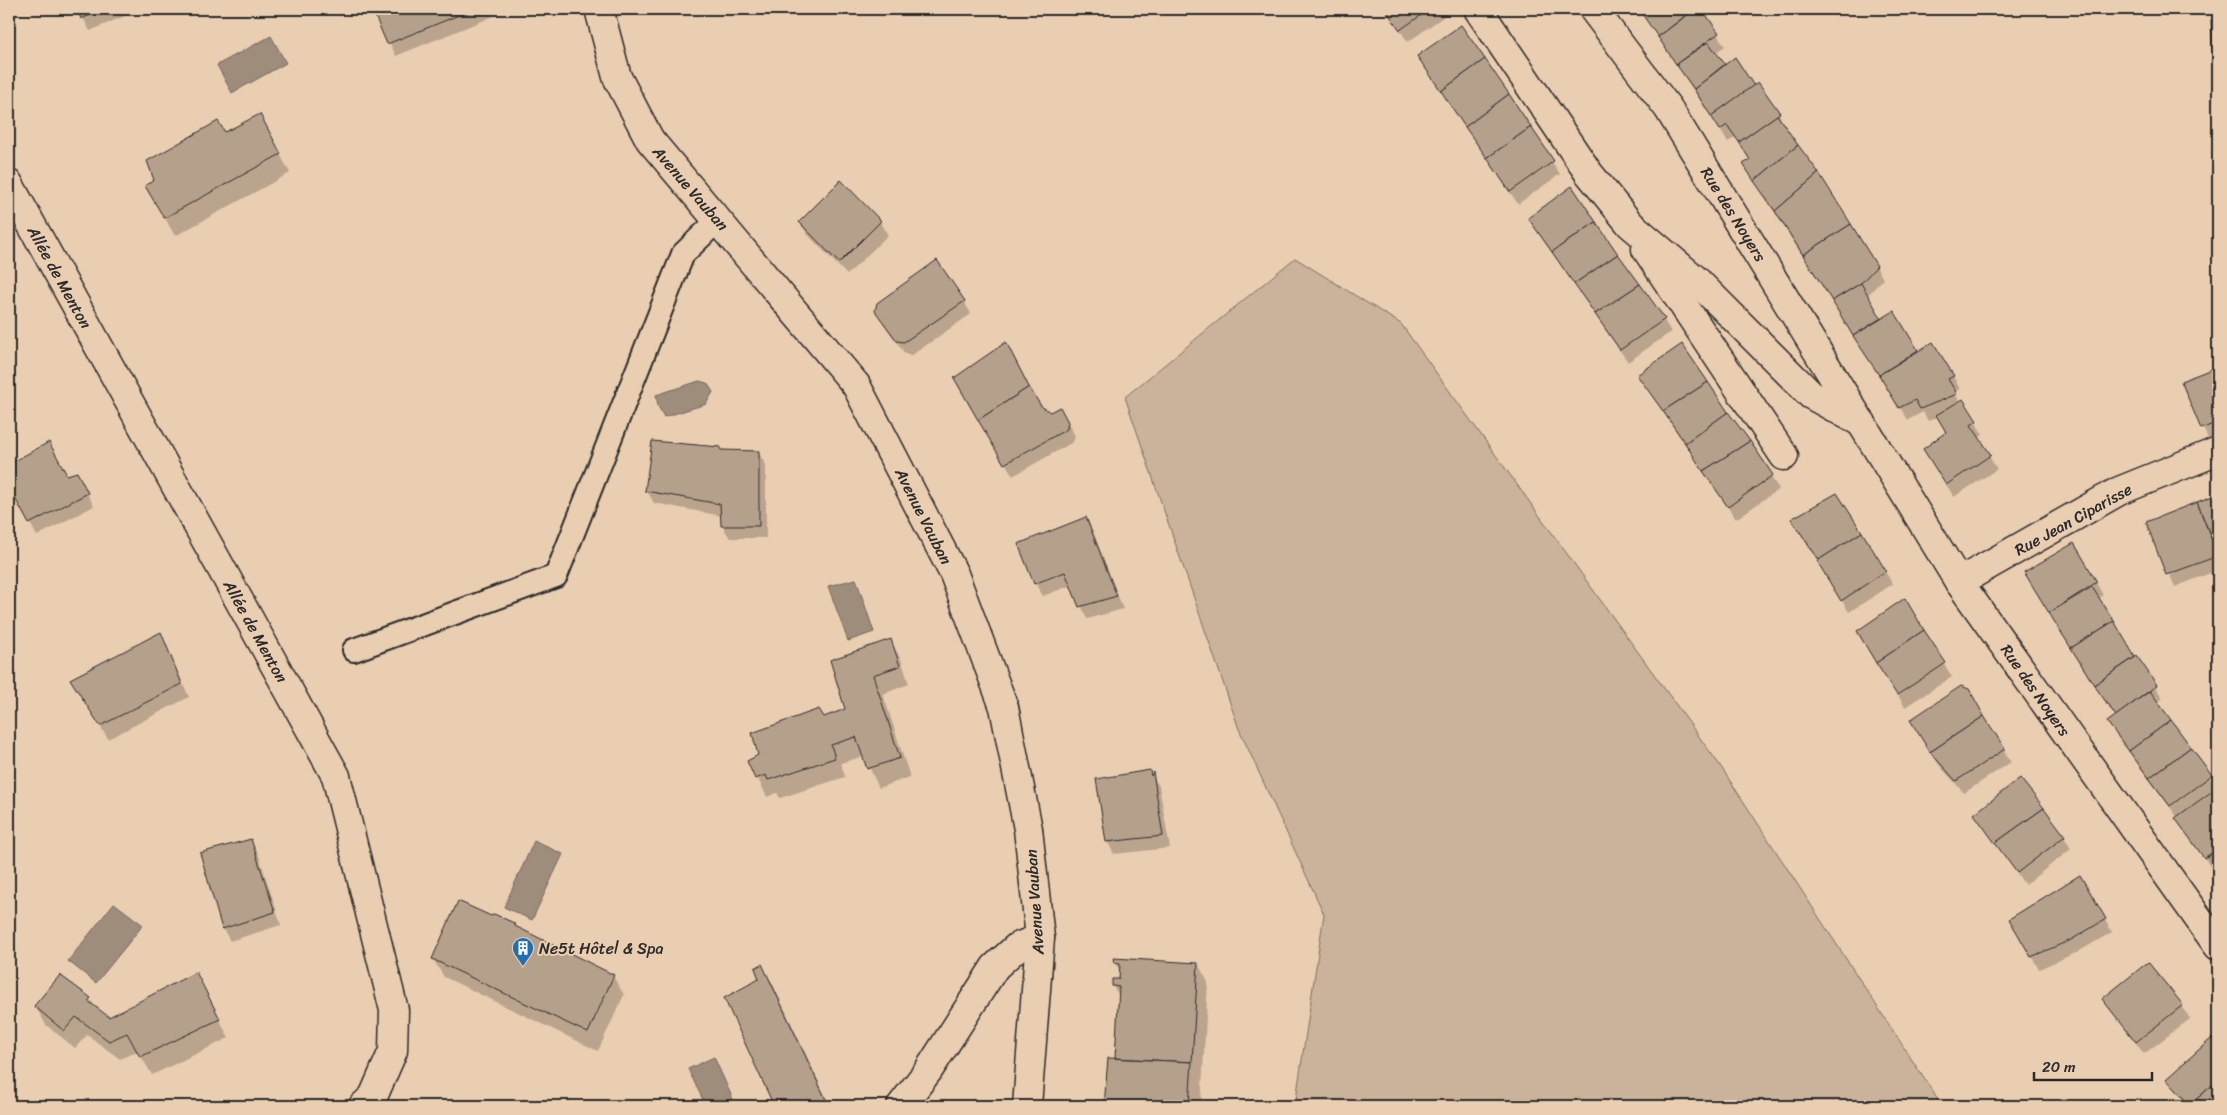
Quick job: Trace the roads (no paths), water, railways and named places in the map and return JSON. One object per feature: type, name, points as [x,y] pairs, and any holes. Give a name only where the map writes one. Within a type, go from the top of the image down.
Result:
[{"type":"street","name":"Avenue Vauban","points":[[600,9],[617,77],[650,140],[856,385],[954,574],[1004,707],[1028,829],[1040,938],[1027,1106]]},
{"type":"street","name":"Rue des Noyers","points":[[1593,9],[1668,108],[1865,426],[1959,582],[2218,946]]},
{"type":"street","name":"Rue des Noyers","points":[[1485,15],[1588,172],[1630,224],[1784,456]]},
{"type":"street","name":"Allée de Menton","points":[[9,184],[336,776],[394,1010],[393,1051],[374,1103]]},
{"type":"street","name":"Rue des Noyers","points":[[1630,224],[1696,280],[1811,395],[1865,426]]},
{"type":"street","name":"Rue Jean Ciparisse","points":[[1959,582],[2119,491],[2218,451]]},
{"type":"street","points":[[900,1106],[928,1071],[995,967],[1017,947],[1040,938]]},
{"type":"lane","points":[[354,650],[556,576],[683,254],[718,220]]},
{"type":"place","name":"Ne5t Hôtel & Spa","points":[[523,967]]}]
